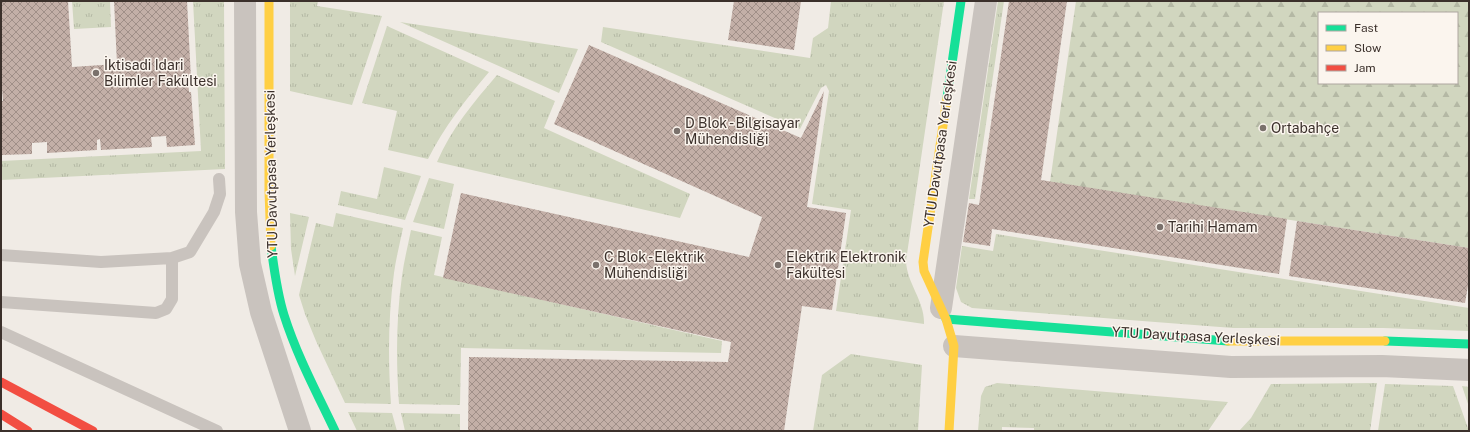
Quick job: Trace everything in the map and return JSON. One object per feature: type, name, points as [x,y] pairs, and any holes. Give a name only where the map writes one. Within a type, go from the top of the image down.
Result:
[{"type":"street","name":"YTU Davutpasa Yerleşkesi","points":[[245,1],[246,212],[250,264],[261,312],[300,431]]},
{"type":"street","name":"YTU Davutpasa Yerleşkesi","points":[[269,1],[269,212],[271,251],[276,287],[297,349],[335,431]]},
{"type":"street","name":"YTU Davutpasa Yerleşkesi","points":[[949,431],[954,346],[944,313],[924,271],[923,262],[961,1]]},
{"type":"street","name":"YTU Davutpasa Yerleşkesi","points":[[944,313],[986,1]]},
{"type":"street","name":"YTU Davutpasa Yerleşkesi","points":[[944,313],[1232,341],[1382,340],[1469,344]]},
{"type":"street","name":"YTU Davutpasa Yerleşkesi","points":[[954,346],[1232,367],[1382,366],[1469,370]]},
{"type":"street","points":[[1,382],[93,431]]},
{"type":"street","points":[[1,414],[28,431]]},
{"type":"lane","points":[[1,255],[101,262],[172,258],[190,252],[214,212],[220,194],[219,179]]},
{"type":"lane","points":[[1,302],[156,313],[166,310],[172,299],[172,258]]},
{"type":"lane","points":[[1,332],[217,431]]},
{"type":"green space","points":[[72,1],[110,1],[111,27],[74,29]]},
{"type":"green space","points":[[193,1],[224,1],[225,169],[1,180],[1,161],[201,151]]},
{"type":"green space","points":[[290,1],[318,1],[317,6],[382,16],[352,105],[290,91]]},
{"type":"green space","points":[[831,1],[944,1],[906,261],[909,277],[922,308],[924,324],[836,311],[851,210],[812,204],[829,91],[826,85],[821,88],[800,129],[601,42],[603,27],[810,58],[813,38],[828,28]]},
{"type":"green space","points":[[998,1],[1004,1],[975,199],[969,199]]},
{"type":"green space","name":"Ortabahçe","points":[[1076,1],[1469,1],[1469,248],[1050,182]]},
{"type":"green space","points":[[400,22],[578,49],[559,93]]},
{"type":"green space","points":[[387,26],[489,72],[456,114],[434,147],[428,159],[388,150],[397,111],[362,103]]},
{"type":"green space","points":[[497,75],[555,101],[544,128],[690,194],[680,218],[437,162],[456,127]]},
{"type":"green space","points":[[384,167],[421,176],[405,220],[338,205],[341,191],[377,199]]},
{"type":"green space","points":[[429,178],[454,184],[444,229],[413,222]]},
{"type":"green space","points":[[290,213],[309,217],[295,276],[291,249]]},
{"type":"green space","points":[[336,213],[403,228],[392,289],[389,355],[391,404],[345,403],[316,341],[299,295],[316,223],[333,227]]},
{"type":"green space","points":[[411,230],[442,237],[434,275],[722,341],[721,353],[461,348],[460,405],[399,404],[397,356],[400,292]]},
{"type":"green space","points":[[996,234],[1469,308],[1469,331],[1383,328],[1233,328],[972,308],[961,302],[956,288],[962,246],[993,251]]},
{"type":"green space","points":[[851,354],[922,365],[918,431],[813,431],[822,375]]},
{"type":"green space","points":[[997,383],[1228,402],[1208,431],[1034,431],[1034,428],[1002,427],[1002,431],[978,431],[981,396],[985,387]]},
{"type":"green space","points":[[1377,383],[1370,431],[1239,431],[1251,418],[1271,384]]},
{"type":"green space","points":[[1385,384],[1453,386],[1469,431],[1378,431]]},
{"type":"green space","points":[[1462,386],[1469,387],[1469,407]]},
{"type":"green space","points":[[348,412],[392,413],[397,431],[357,431]]},
{"type":"green space","points":[[401,413],[460,414],[460,431],[405,431]]},
{"type":"building","name":"İktisadi Idari Bilimler Fakültesi","points":[[1,1],[68,1],[72,67],[117,64],[114,1],[187,1],[191,79],[188,79],[189,92],[191,92],[195,145],[167,147],[166,136],[151,137],[152,147],[101,150],[100,139],[97,140],[97,150],[47,153],[47,142],[32,143],[32,154],[1,155],[1,101],[3,101],[1,89]]},
{"type":"building","points":[[734,1],[801,1],[794,50],[728,40]]},
{"type":"building","points":[[1009,1],[1067,1],[1041,180],[1287,219],[1279,274],[992,229],[990,246],[963,242],[969,203],[979,205]]},
{"type":"building","points":[[589,45],[801,138],[824,91],[807,207],[846,213],[832,310],[802,306],[784,431],[468,431],[469,357],[728,362],[731,342],[443,278],[461,193],[749,257],[762,217],[554,124]]},
{"type":"building","points":[[1297,221],[1469,248],[1469,280],[1465,303],[1289,276]]},
{"type":"traffic: fast","points":[[947,98],[961,1]]},
{"type":"traffic: fast","points":[[271,246],[279,298],[289,330],[335,431]]},
{"type":"traffic: fast","points":[[946,319],[1228,341]]},
{"type":"traffic: fast","points":[[1385,341],[1469,344]]},
{"type":"traffic: slow","points":[[269,1],[269,191],[271,246]]},
{"type":"traffic: slow","points":[[947,98],[923,262],[924,271],[946,319],[954,346],[949,431]]},
{"type":"traffic: slow","points":[[1228,341],[1385,341]]},
{"type":"traffic: jam","points":[[1,382],[93,431]]},
{"type":"traffic: jam","points":[[1,414],[28,431]]},
{"type":"place","name":"İktisadi Idari Bilimler Fakültesi","points":[[96,73]]},
{"type":"place","name":"Ortabahçe","points":[[1263,128]]},
{"type":"place","name":"D Blok - Bilgisayar Mühendisliği","points":[[677,131]]},
{"type":"place","name":"Tarihi Hamam","points":[[1160,227]]},
{"type":"place","name":"C Blok - Elektrik Mühendisliği","points":[[596,265]]},
{"type":"place","name":"Elektrik Elektronik Fakültesi","points":[[778,265]]}]
